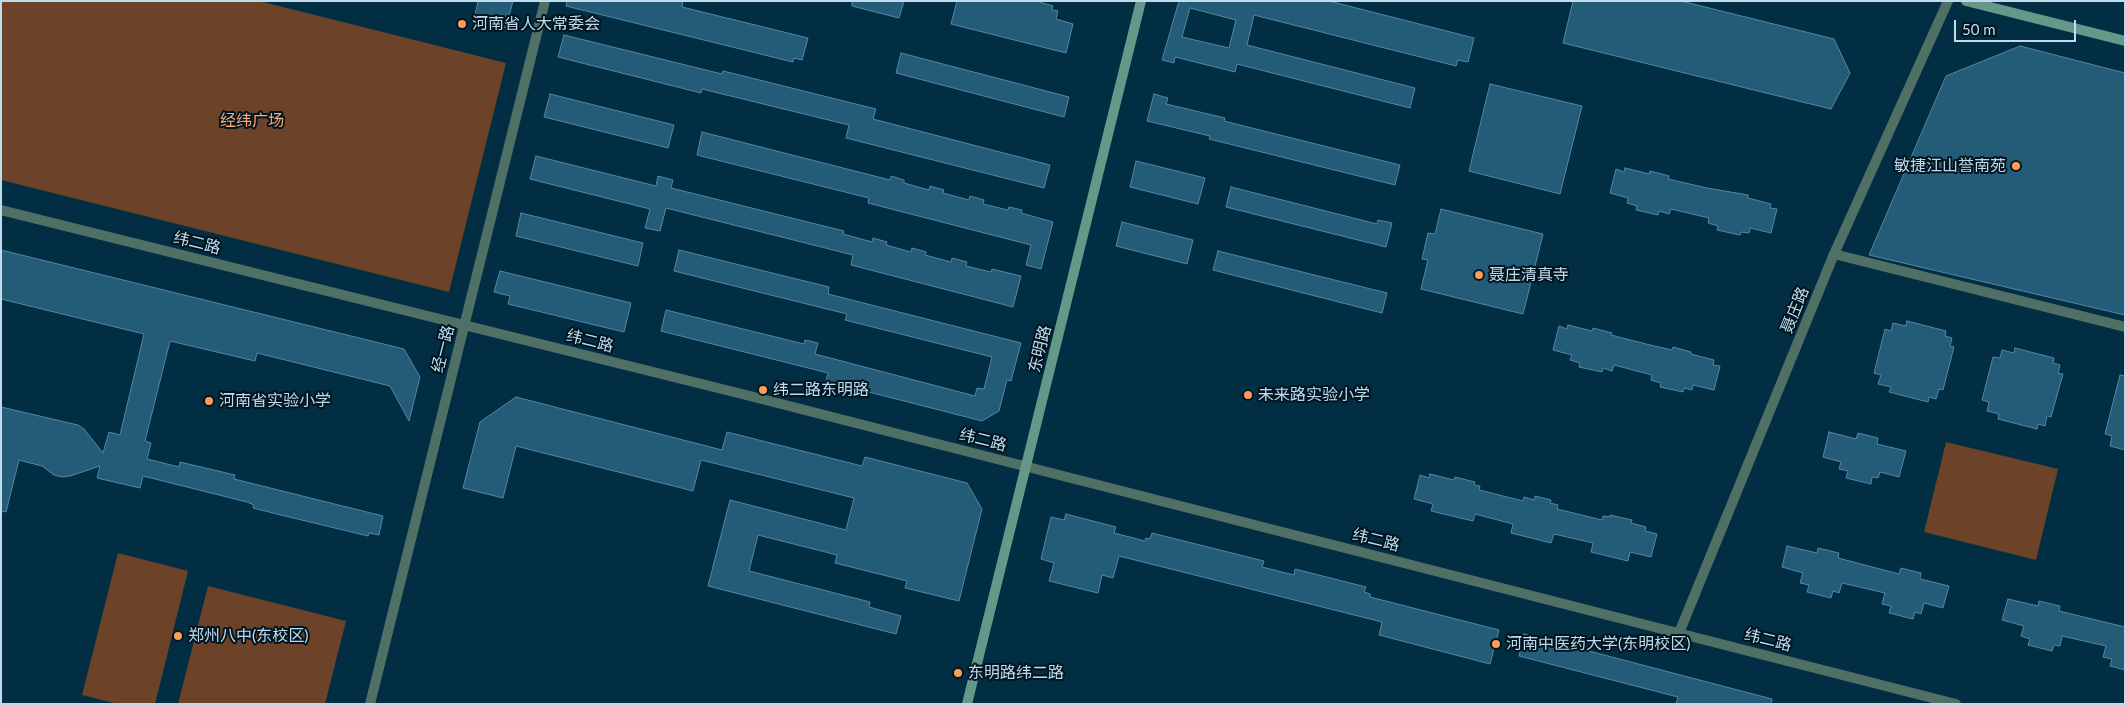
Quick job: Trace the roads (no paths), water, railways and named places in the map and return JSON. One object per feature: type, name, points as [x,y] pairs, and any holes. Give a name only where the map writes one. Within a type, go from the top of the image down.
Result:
[{"type":"street","name":"经一路","points":[[370,704],[545,1]]},
{"type":"street","name":"东明路","points":[[967,704],[1142,1]]},
{"type":"street","name":"聂庄路","points":[[1679,633],[1834,254],[1948,1]]},
{"type":"street","points":[[1966,1],[2125,41]]},
{"type":"street","name":"纬二路","points":[[1,210],[1026,466],[1956,704]]},
{"type":"street","points":[[1834,254],[2125,327]]},
{"type":"place","name":"河南省人大常委会","points":[[462,24]]},
{"type":"place","name":"敏捷江山誉南苑","points":[[2016,166]]},
{"type":"place","name":"聂庄清真寺","points":[[1479,275]]},
{"type":"place","name":"纬二路东明路","points":[[763,390]]},
{"type":"place","name":"未来路实验小学","points":[[1248,395]]},
{"type":"place","name":"河南省实验小学","points":[[209,401]]},
{"type":"place","name":"郑州八中(东校区)","points":[[178,636]]},
{"type":"place","name":"河南中医药大学(东明校区)","points":[[1496,644]]},
{"type":"place","name":"东明路纬二路","points":[[958,673]]},
{"type":"park label","name":"经纬广场","points":[[252,121]]}]
